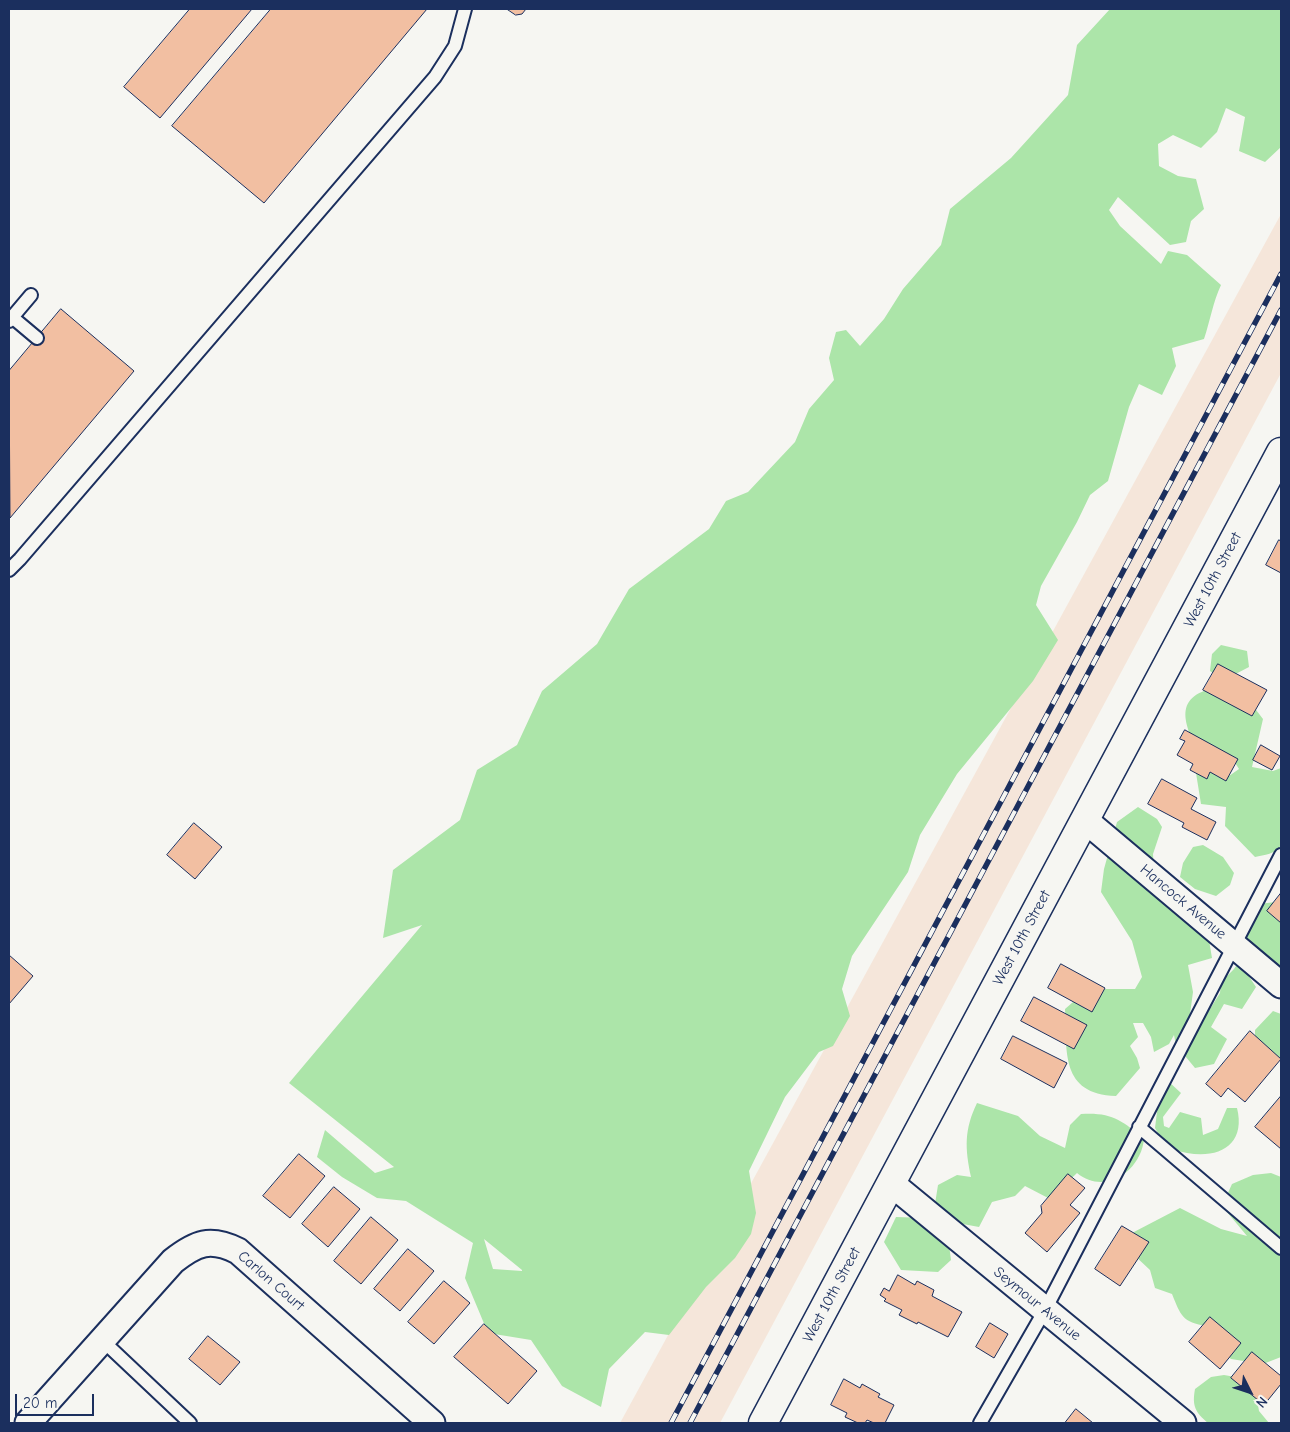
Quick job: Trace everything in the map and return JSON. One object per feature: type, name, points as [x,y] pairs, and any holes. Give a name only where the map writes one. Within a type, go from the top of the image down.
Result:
[{"type":"street","name":"West 10th Street","points":[[763,1423],[1280,458]]},
{"type":"street","name":"Hancock Avenue","points":[[1085,820],[1281,985]]},
{"type":"street","name":"Seymour Avenue","points":[[892,1184],[1183,1423]]},
{"type":"street","name":"Carlon Court","points":[[28,1423],[173,1261],[189,1248],[206,1243],[222,1243],[238,1251],[432,1423]]},
{"type":"lane","points":[[9,570],[27,552],[435,77],[455,46],[465,9]]},
{"type":"lane","points":[[31,295],[10,319],[37,338]]},
{"type":"lane","points":[[980,1423],[1045,1310],[1281,855]]},
{"type":"lane","points":[[1139,1128],[1281,1248]]},
{"type":"lane","points":[[102,1340],[190,1423]]},
{"type":"shaded area","points":[[1281,214],[1281,373],[720,1423],[620,1423]]},
{"type":"green space","points":[[1110,9],[1281,9],[1281,147],[1265,162],[1239,151],[1245,117],[1226,108],[1217,132],[1201,148],[1173,135],[1158,144],[1159,166],[1178,176],[1196,179],[1204,209],[1191,221],[1186,242],[1170,245],[1118,197],[1109,210],[1120,226],[1161,264],[1168,251],[1187,255],[1221,285],[1204,339],[1172,348],[1176,366],[1162,395],[1139,384],[1129,407],[1108,481],[1090,495],[1041,586],[1036,605],[1058,640],[1033,681],[957,774],[920,835],[908,872],[852,956],[842,989],[850,1016],[833,1046],[819,1052],[785,1097],[749,1171],[756,1213],[751,1234],[735,1258],[706,1287],[669,1335],[645,1332],[609,1369],[601,1407],[562,1386],[531,1340],[488,1333],[465,1278],[473,1243],[406,1201],[377,1198],[342,1177],[317,1157],[325,1130],[375,1173],[394,1167],[289,1083],[422,925],[383,938],[393,870],[460,820],[477,770],[517,745],[542,691],[597,644],[629,589],[709,529],[726,501],[748,492],[795,442],[809,409],[834,380],[829,358],[836,332],[846,330],[860,346],[884,319],[903,289],[941,245],[950,209],[1011,158],[1068,95],[1077,45]],"holes":[[[484,1239],[522,1270],[493,1269]]]},
{"type":"green space","points":[[1221,645],[1247,651],[1249,667],[1226,679],[1243,693],[1263,719],[1252,767],[1273,771],[1281,768],[1281,845],[1266,855],[1255,857],[1225,826],[1226,807],[1201,804],[1196,773],[1209,768],[1229,776],[1239,769],[1234,761],[1201,760],[1187,725],[1187,706],[1192,698],[1202,692],[1218,687],[1219,677],[1210,671],[1212,654]]},
{"type":"green space","points":[[1138,807],[1157,819],[1162,827],[1153,854],[1155,887],[1209,940],[1212,958],[1188,965],[1193,992],[1190,1014],[1203,1020],[1220,993],[1221,982],[1234,969],[1249,947],[1244,930],[1258,904],[1276,902],[1281,915],[1281,970],[1270,957],[1248,975],[1256,987],[1242,1009],[1224,1004],[1211,1027],[1227,1039],[1214,1064],[1195,1068],[1176,1045],[1174,1035],[1169,1044],[1154,1052],[1151,1037],[1143,1023],[1133,1023],[1138,1037],[1130,1046],[1140,1068],[1116,1096],[1098,1093],[1085,1088],[1076,1079],[1070,1068],[1067,1055],[1065,1009],[1088,989],[1135,989],[1142,977],[1132,941],[1101,892],[1104,869],[1117,822]]},
{"type":"green space","points":[[1203,845],[1223,857],[1234,873],[1230,885],[1216,896],[1195,889],[1180,877],[1183,863],[1193,847]]},
{"type":"green space","points":[[1273,1011],[1281,1014],[1281,1059],[1276,1061],[1255,1044],[1255,1030]]},
{"type":"green space","points":[[1168,1081],[1181,1093],[1163,1117],[1164,1126],[1169,1128],[1180,1112],[1201,1118],[1203,1135],[1218,1129],[1227,1108],[1237,1108],[1239,1121],[1238,1131],[1234,1140],[1220,1151],[1210,1154],[1177,1151],[1166,1145],[1155,1128],[1158,1104]]},
{"type":"green space","points":[[977,1103],[1018,1116],[1040,1136],[1065,1148],[1070,1125],[1081,1114],[1108,1116],[1122,1122],[1144,1139],[1141,1151],[1129,1170],[1120,1177],[1110,1181],[1099,1182],[1077,1173],[1050,1199],[1025,1186],[1015,1196],[992,1202],[979,1227],[952,1222],[935,1204],[938,1185],[957,1175],[971,1177],[967,1139],[970,1122]]},
{"type":"green space","points":[[1271,1173],[1281,1177],[1281,1357],[1263,1364],[1231,1359],[1224,1353],[1207,1326],[1187,1320],[1180,1313],[1172,1294],[1155,1288],[1150,1270],[1134,1255],[1132,1233],[1180,1208],[1221,1229],[1247,1236],[1222,1206],[1232,1184],[1253,1175]]},
{"type":"green space","points":[[896,1217],[926,1218],[949,1245],[951,1260],[938,1272],[901,1270],[884,1242]]},
{"type":"green space","points":[[1224,1375],[1241,1378],[1257,1399],[1259,1411],[1269,1423],[1208,1423],[1200,1415],[1194,1404],[1195,1389],[1211,1377]]},
{"type":"building","points":[[190,9],[252,9],[160,118],[124,87]]},
{"type":"building","points":[[271,9],[427,9],[264,203],[172,126]]},
{"type":"building","points":[[507,9],[526,9],[522,14],[516,15]]},
{"type":"building","points":[[61,309],[134,371],[10,518],[9,371]]},
{"type":"building","points":[[1279,540],[1281,541],[1281,573],[1266,565]]},
{"type":"building","points":[[1218,664],[1267,690],[1252,716],[1203,690]]},
{"type":"building","points":[[1185,730],[1238,759],[1226,781],[1210,772],[1207,779],[1190,770],[1193,764],[1177,755],[1185,741],[1180,739]]},
{"type":"building","points":[[1261,745],[1280,756],[1272,770],[1253,760]]},
{"type":"building","points":[[1162,779],[1197,798],[1191,809],[1216,822],[1207,840],[1182,827],[1184,823],[1148,804]]},
{"type":"building","points":[[194,823],[222,847],[195,879],[167,855]]},
{"type":"building","points":[[1281,893],[1281,923],[1267,911]]},
{"type":"building","points":[[9,955],[33,976],[9,1004]]},
{"type":"building","points":[[1061,964],[1105,988],[1092,1012],[1048,988]]},
{"type":"building","points":[[1034,997],[1087,1025],[1074,1049],[1021,1021]]},
{"type":"building","points":[[1250,1031],[1281,1059],[1245,1102],[1228,1088],[1221,1097],[1206,1084]]},
{"type":"building","points":[[1013,1036],[1067,1063],[1054,1088],[1001,1059]]},
{"type":"building","points":[[1281,1096],[1281,1149],[1255,1127]]},
{"type":"building","points":[[299,1154],[325,1176],[290,1218],[263,1196]]},
{"type":"building","points":[[1068,1174],[1085,1188],[1070,1205],[1080,1213],[1047,1252],[1025,1233],[1042,1213],[1041,1206]]},
{"type":"building","points":[[334,1187],[360,1209],[328,1247],[302,1224]]},
{"type":"building","points":[[371,1217],[398,1240],[361,1284],[334,1261]]},
{"type":"building","points":[[1122,1226],[1149,1242],[1120,1286],[1095,1269]]},
{"type":"building","points":[[408,1249],[434,1271],[400,1311],[374,1289]]},
{"type":"building","points":[[898,1275],[915,1285],[917,1281],[934,1290],[932,1296],[962,1312],[948,1337],[899,1315],[902,1310],[884,1301],[886,1299],[880,1295],[884,1288],[889,1291]]},
{"type":"building","points":[[444,1281],[470,1303],[434,1344],[408,1322]]},
{"type":"building","points":[[1210,1317],[1241,1343],[1220,1369],[1189,1342]]},
{"type":"building","points":[[990,1323],[1008,1334],[994,1358],[976,1347]]},
{"type":"building","points":[[484,1324],[537,1371],[508,1404],[454,1357]]},
{"type":"building","points":[[208,1336],[240,1362],[220,1385],[189,1359]]},
{"type":"building","points":[[1252,1352],[1281,1376],[1281,1384],[1264,1405],[1231,1378]]},
{"type":"building","points":[[844,1379],[860,1388],[862,1384],[880,1394],[878,1397],[894,1405],[885,1423],[874,1423],[867,1420],[865,1423],[858,1423],[845,1417],[847,1413],[831,1405]]},
{"type":"building","points":[[1076,1409],[1093,1423],[1065,1423]]},
{"type":"railway","points":[[671,1423],[1281,274]]},
{"type":"railway","points":[[690,1423],[1281,310]]}]
